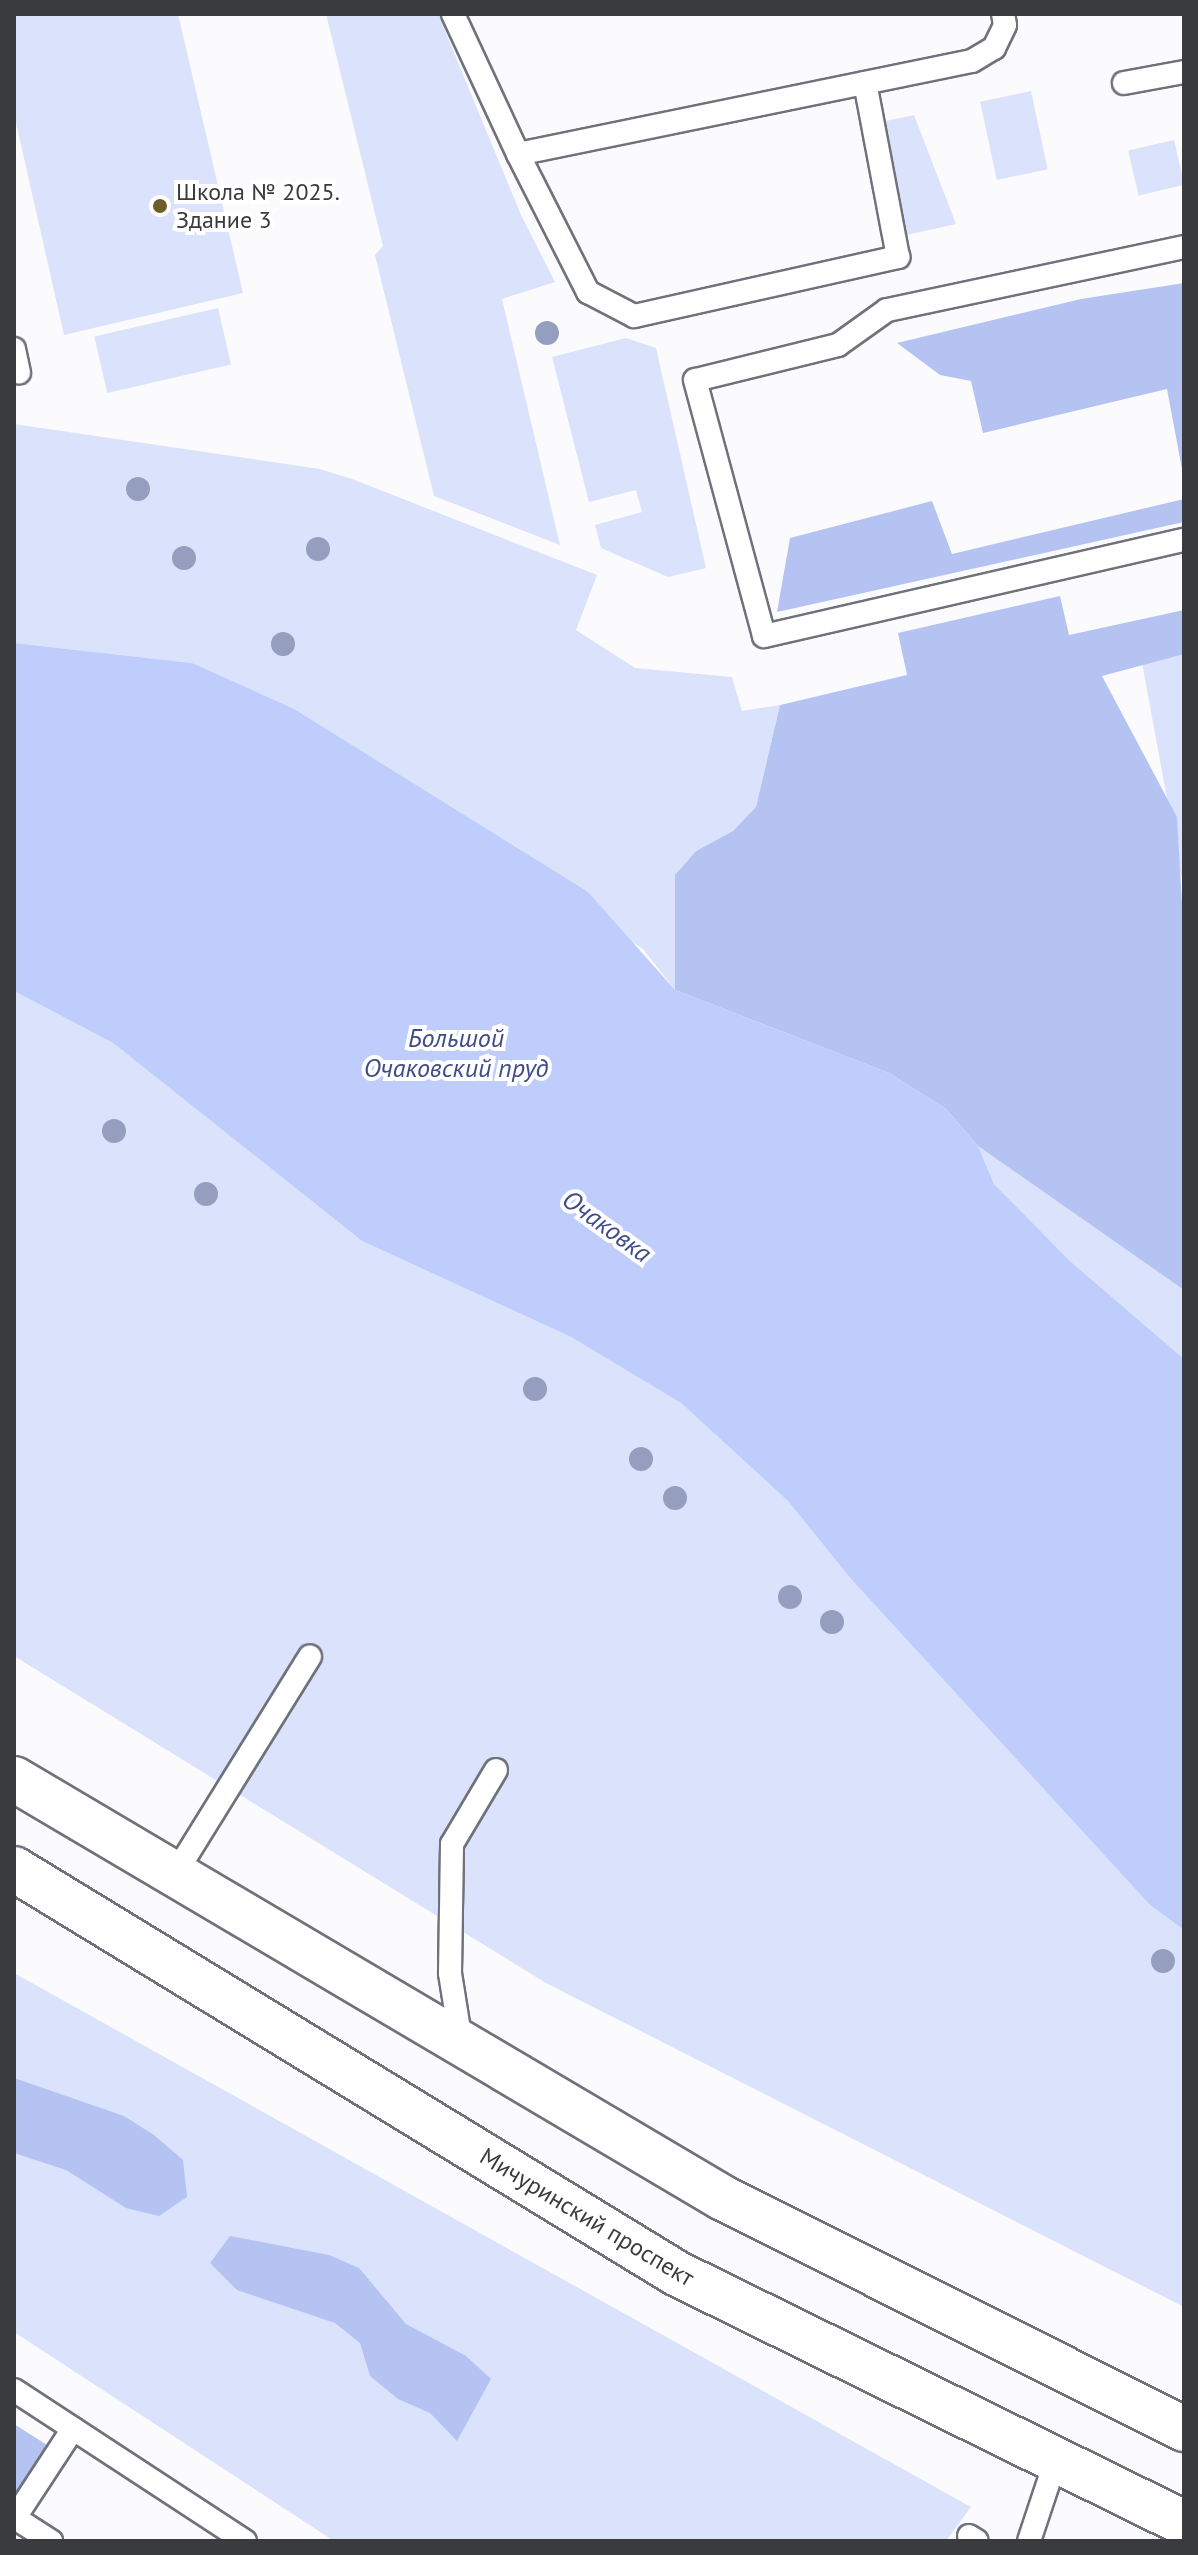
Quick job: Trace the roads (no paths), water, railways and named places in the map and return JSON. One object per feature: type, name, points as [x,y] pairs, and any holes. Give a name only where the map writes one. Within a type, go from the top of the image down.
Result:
[{"type":"main road","points":[[14,1779],[723,2198],[1184,2429]]},
{"type":"main road","name":"Мичуринский проспект","points":[[14,1869],[676,2273],[1184,2523]]},
{"type":"lane","points":[[453,14],[518,154],[588,292],[634,316],[898,257],[865,83]]},
{"type":"lane","points":[[518,154],[972,61],[994,48],[1005,25],[1003,14]]},
{"type":"lane","points":[[1124,83],[1184,72]]},
{"type":"lane","points":[[1184,247],[887,310],[838,345],[695,380],[764,636],[1184,540]]},
{"type":"lane","points":[[14,349],[19,372]]},
{"type":"lane","points":[[175,1874],[310,1656]]},
{"type":"lane","points":[[461,2043],[450,1973],[452,1844],[496,1770]]},
{"type":"lane","points":[[14,2390],[245,2541]]},
{"type":"lane","points":[[51,2541],[14,2519],[73,2429]]},
{"type":"lane","points":[[1029,2541],[1056,2460]]},
{"type":"water","name":"Большой Очаковский пруд","points":[[14,643],[192,663],[294,709],[588,892],[675,990],[889,1073],[946,1109],[978,1146],[994,1184],[1070,1261],[1184,1359],[1184,1930],[1150,1905],[851,1579],[788,1501],[681,1403],[571,1337],[362,1241],[113,1043],[14,991]]},
{"type":"place","name":"Школа № 2025. Здание 3","points":[[160,206]]},
{"type":"water label","name":"Очаковка","points":[[607,1226]]}]
